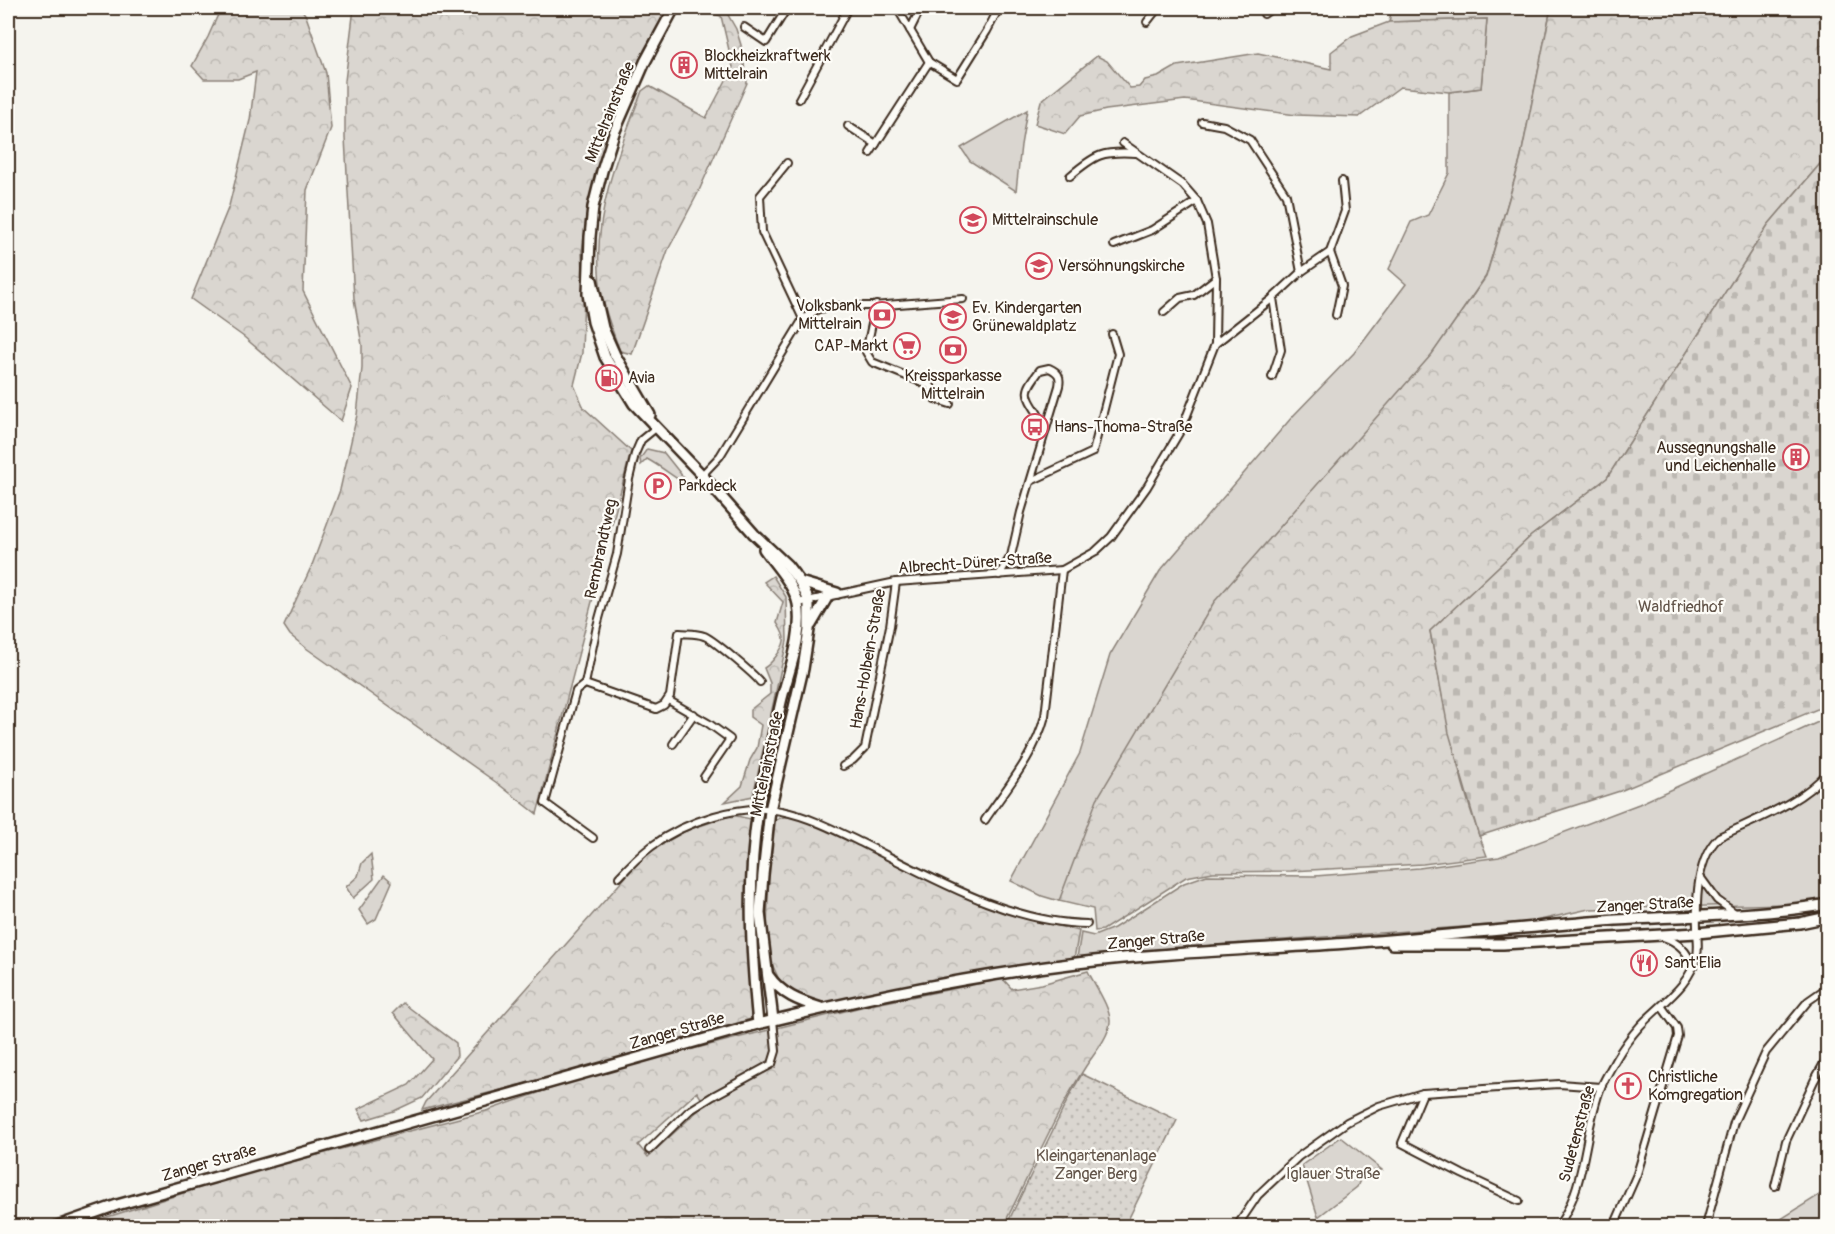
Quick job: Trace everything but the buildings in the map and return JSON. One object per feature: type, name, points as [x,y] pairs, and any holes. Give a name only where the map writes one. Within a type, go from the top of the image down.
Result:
[{"type":"street","name":"Mittelrainstraße","points":[[674,8],[645,62],[614,133],[593,207],[588,294],[591,313],[606,357],[634,404],[702,475],[754,534],[787,565],[800,582],[809,601],[809,630],[803,669],[770,810],[760,913],[773,1020]]},
{"type":"street","points":[[744,27],[766,42],[787,8]]},
{"type":"street","points":[[799,99],[848,8]]},
{"type":"street","points":[[897,8],[929,62],[957,79],[999,8]]},
{"type":"street","points":[[910,30],[921,8]]},
{"type":"street","points":[[1147,22],[1158,8]]},
{"type":"street","points":[[1264,14],[1272,8]]},
{"type":"street","points":[[870,153],[929,62]]},
{"type":"street","points":[[1202,122],[1224,126],[1250,140],[1286,195],[1301,272]]},
{"type":"street","points":[[849,126],[876,144]]},
{"type":"street","name":"Albrecht-Dürer-Straße","points":[[798,603],[896,582],[1062,570],[1096,551],[1111,537],[1154,477],[1182,428],[1215,344],[1216,278],[1207,224],[1197,201],[1183,185],[1123,143]]},
{"type":"street","points":[[1070,176],[1089,159],[1108,152],[1136,153]]},
{"type":"street","points":[[787,163],[760,196],[762,232],[803,320]]},
{"type":"street","points":[[1215,344],[1273,298],[1301,272],[1329,252],[1345,211],[1342,181]]},
{"type":"street","points":[[1114,245],[1152,230],[1197,201]]},
{"type":"street","points":[[1329,252],[1342,286],[1336,315]]},
{"type":"street","points":[[1164,312],[1180,298],[1194,295],[1216,278]]},
{"type":"street","points":[[1272,377],[1281,350],[1273,298]]},
{"type":"street","points":[[702,475],[720,456],[803,320],[818,309],[963,299]]},
{"type":"street","points":[[876,306],[866,351],[872,362],[931,386],[935,399],[950,404]]},
{"type":"street","points":[[1031,480],[1093,452],[1118,354],[1112,334]]},
{"type":"street","points":[[999,575],[1011,556],[1014,537],[1045,433],[1060,378],[1055,371],[1049,368],[1040,370],[1027,392],[1028,399],[1039,416],[1045,433]]},
{"type":"street","name":"Rembrandtweg","points":[[593,838],[545,803],[576,691],[585,684],[597,626],[617,554],[635,454],[641,440],[657,427]]},
{"type":"street","name":"Mittelrainstraße","points":[[754,534],[798,603],[796,637],[759,809],[752,864],[750,909],[758,1024]]},
{"type":"street","points":[[985,820],[1032,750],[1041,732],[1045,716],[1062,570]]},
{"type":"street","points":[[800,582],[832,595],[818,610],[809,630]]},
{"type":"street","name":"Hans-Holbein-Straße","points":[[843,766],[865,748],[890,626],[896,582]]},
{"type":"street","points":[[585,684],[656,709],[664,705],[670,696],[679,633],[706,636],[737,663],[752,672],[760,682]]},
{"type":"street","points":[[668,700],[694,714],[730,739],[704,777]]},
{"type":"street","points":[[673,744],[694,714]]},
{"type":"street","name":"Sudetenstraße","points":[[1558,1227],[1571,1203],[1579,1181],[1601,1087],[1628,1041],[1641,1024],[1662,1007],[1684,982],[1693,967],[1697,955],[1696,917],[1707,852],[1719,837],[1784,806],[1801,795],[1827,772]]},
{"type":"street","points":[[619,877],[637,857],[654,844],[683,828],[730,812],[759,809],[781,810],[828,827],[962,892],[1046,920],[1087,924]]},
{"type":"street","points":[[1701,877],[1717,900],[1736,914]]},
{"type":"street","name":"Zanger Straße","points":[[57,1227],[128,1202],[758,1024],[821,1008],[949,982],[1076,963],[1186,952],[1321,945],[1597,921],[1696,917],[1827,904]]},
{"type":"street","name":"Zanger Straße","points":[[1321,945],[1503,944],[1697,933],[1800,923],[1827,917]]},
{"type":"street","points":[[1654,935],[1669,939],[1680,946],[1689,955],[1693,967]]},
{"type":"street","points":[[767,973],[779,989],[789,997],[821,1008]]},
{"type":"street","points":[[1706,1227],[1734,1122],[1766,1052],[1808,1001],[1827,987]]},
{"type":"street","points":[[1614,1227],[1637,1174],[1678,1036],[1677,1028],[1662,1007]]},
{"type":"street","points":[[649,1150],[689,1112],[713,1096],[772,1064],[777,1051],[773,1020]]},
{"type":"street","points":[[1775,1186],[1786,1141],[1827,1056]]},
{"type":"street","points":[[1237,1227],[1258,1195],[1298,1156],[1353,1118],[1379,1106],[1423,1093],[1558,1084],[1601,1087]]},
{"type":"street","points":[[1423,1093],[1402,1143],[1519,1201]]},
{"type":"green space","points":[[221,8],[301,8],[326,73],[331,128],[307,190],[303,291],[352,388],[341,421],[244,337],[191,299],[229,206],[250,120],[256,72],[238,79],[204,79],[192,66]]},
{"type":"green space","points":[[354,8],[668,8],[644,50],[602,152],[588,206],[582,252],[584,293],[582,353],[574,385],[584,408],[631,451],[537,814],[497,783],[306,648],[290,635],[284,626],[312,565],[340,490],[357,415],[362,345],[354,299],[345,138],[345,81]]},
{"type":"green space","points":[[691,8],[724,8],[736,29],[741,45],[747,83],[698,193],[668,250],[632,354],[620,351],[603,302],[599,271],[601,224],[611,179],[642,91],[649,86],[706,118],[733,67],[721,16]]},
{"type":"green space","points":[[1392,8],[1551,8],[1520,161],[1486,276],[1065,889],[1059,901],[1042,896],[1011,881],[1080,753],[1110,655],[1160,571],[1293,416],[1354,353],[1406,284],[1389,269],[1411,222],[1428,215],[1449,173],[1449,92],[1481,88],[1487,19],[1389,22]]},
{"type":"green space","points":[[1551,8],[1827,8],[1827,157],[1768,225],[1607,478],[1531,536],[1430,631],[1460,773],[1487,856],[1423,864],[1291,871],[1213,872],[1186,877],[1103,930],[1095,931],[1093,909],[1059,901],[1097,799],[1214,602],[1432,354],[1486,277],[1520,161]]},
{"type":"green space","points":[[1487,19],[1481,88],[1449,92],[1400,87],[1359,117],[1296,115],[1185,100],[1106,110],[1080,116],[1065,134],[1035,124],[1041,101],[1097,56],[1107,61],[1130,88],[1139,87],[1145,80],[1158,77],[1177,66],[1258,53],[1331,69],[1331,52],[1352,36],[1389,22]]},
{"type":"green space","points":[[1027,110],[1016,191],[970,161],[961,148]]},
{"type":"green space","name":"Waldfriedhof","points":[[1827,157],[1827,705],[1620,791],[1479,836],[1449,733],[1430,631],[1531,536],[1607,478],[1768,225]]},
{"type":"green space","points":[[647,449],[664,453],[684,478],[684,483],[647,459],[641,465],[640,459]]},
{"type":"green space","points":[[773,576],[786,597],[787,641],[753,796],[725,802],[742,786],[750,760],[757,748],[761,725],[750,717],[750,710],[770,694],[770,683],[764,668],[776,656],[784,641],[777,623],[783,602],[764,582]]},
{"type":"green space","points":[[1827,718],[1827,899],[1787,904],[1589,909],[1531,922],[1134,951],[1077,958],[1081,933],[1094,936],[1114,928],[1184,883],[1207,875],[1315,876],[1419,868],[1499,857],[1639,804]]},
{"type":"green space","points":[[732,815],[751,819],[747,908],[751,1019],[575,1071],[422,1110],[426,1102],[646,854],[685,831]]},
{"type":"green space","points":[[792,816],[845,836],[999,908],[1079,931],[1074,959],[983,971],[825,1003],[810,1002],[782,986],[771,962],[767,933],[770,827],[779,819]]},
{"type":"green space","points":[[371,854],[374,879],[353,898],[346,887],[358,876],[362,863]]},
{"type":"green space","points":[[384,875],[392,882],[376,919],[368,924],[359,910]]},
{"type":"green space","points":[[1088,971],[1105,1003],[1110,1022],[1104,1039],[1063,1105],[1003,1226],[79,1226],[234,1177],[486,1111],[593,1074],[865,1006],[1003,979],[1012,989],[1042,984]],"holes":[[[697,1092],[705,1104],[648,1157],[638,1145]]]},
{"type":"green space","points":[[403,1003],[456,1043],[457,1056],[422,1098],[394,1111],[364,1120],[358,1109],[409,1085],[432,1059],[393,1013]]},
{"type":"green space","name":"Kleingartenanlage Zanger Berg","points":[[1082,1074],[1177,1120],[1125,1226],[1006,1226],[1070,1095]]},
{"type":"green space","name":"Iglauer Straße","points":[[1341,1137],[1382,1170],[1374,1171],[1360,1180],[1357,1187],[1318,1217],[1302,1165]]},
{"type":"green space","points":[[1827,1190],[1827,1226],[1770,1226]]},
{"type":"place","name":"Blockheizkraftwerk Mittelrain","points":[[684,65]]},
{"type":"place","name":"Mittelrainschule","points":[[973,220]]},
{"type":"place","name":"Versöhnungskirche","points":[[1039,266]]},
{"type":"place","name":"Volksbank Mittelrain","points":[[882,315]]},
{"type":"place","name":"Ev. Kindergarten Grünewaldplatz","points":[[953,317]]},
{"type":"place","name":"CAP-Markt","points":[[907,346]]},
{"type":"place","name":"Kreissparkasse Mittelrain","points":[[953,350]]},
{"type":"place","name":"Avia","points":[[609,378]]},
{"type":"place","name":"Hans-Thoma-Straße","points":[[1035,427]]},
{"type":"place","name":"Aussegnungshalle und Leichenhalle","points":[[1796,457]]},
{"type":"place","name":"Parkdeck","points":[[658,486]]},
{"type":"place","name":"Sant'Elia","points":[[1644,963]]},
{"type":"place","name":"Christliche Komgregation","points":[[1628,1086]]}]
